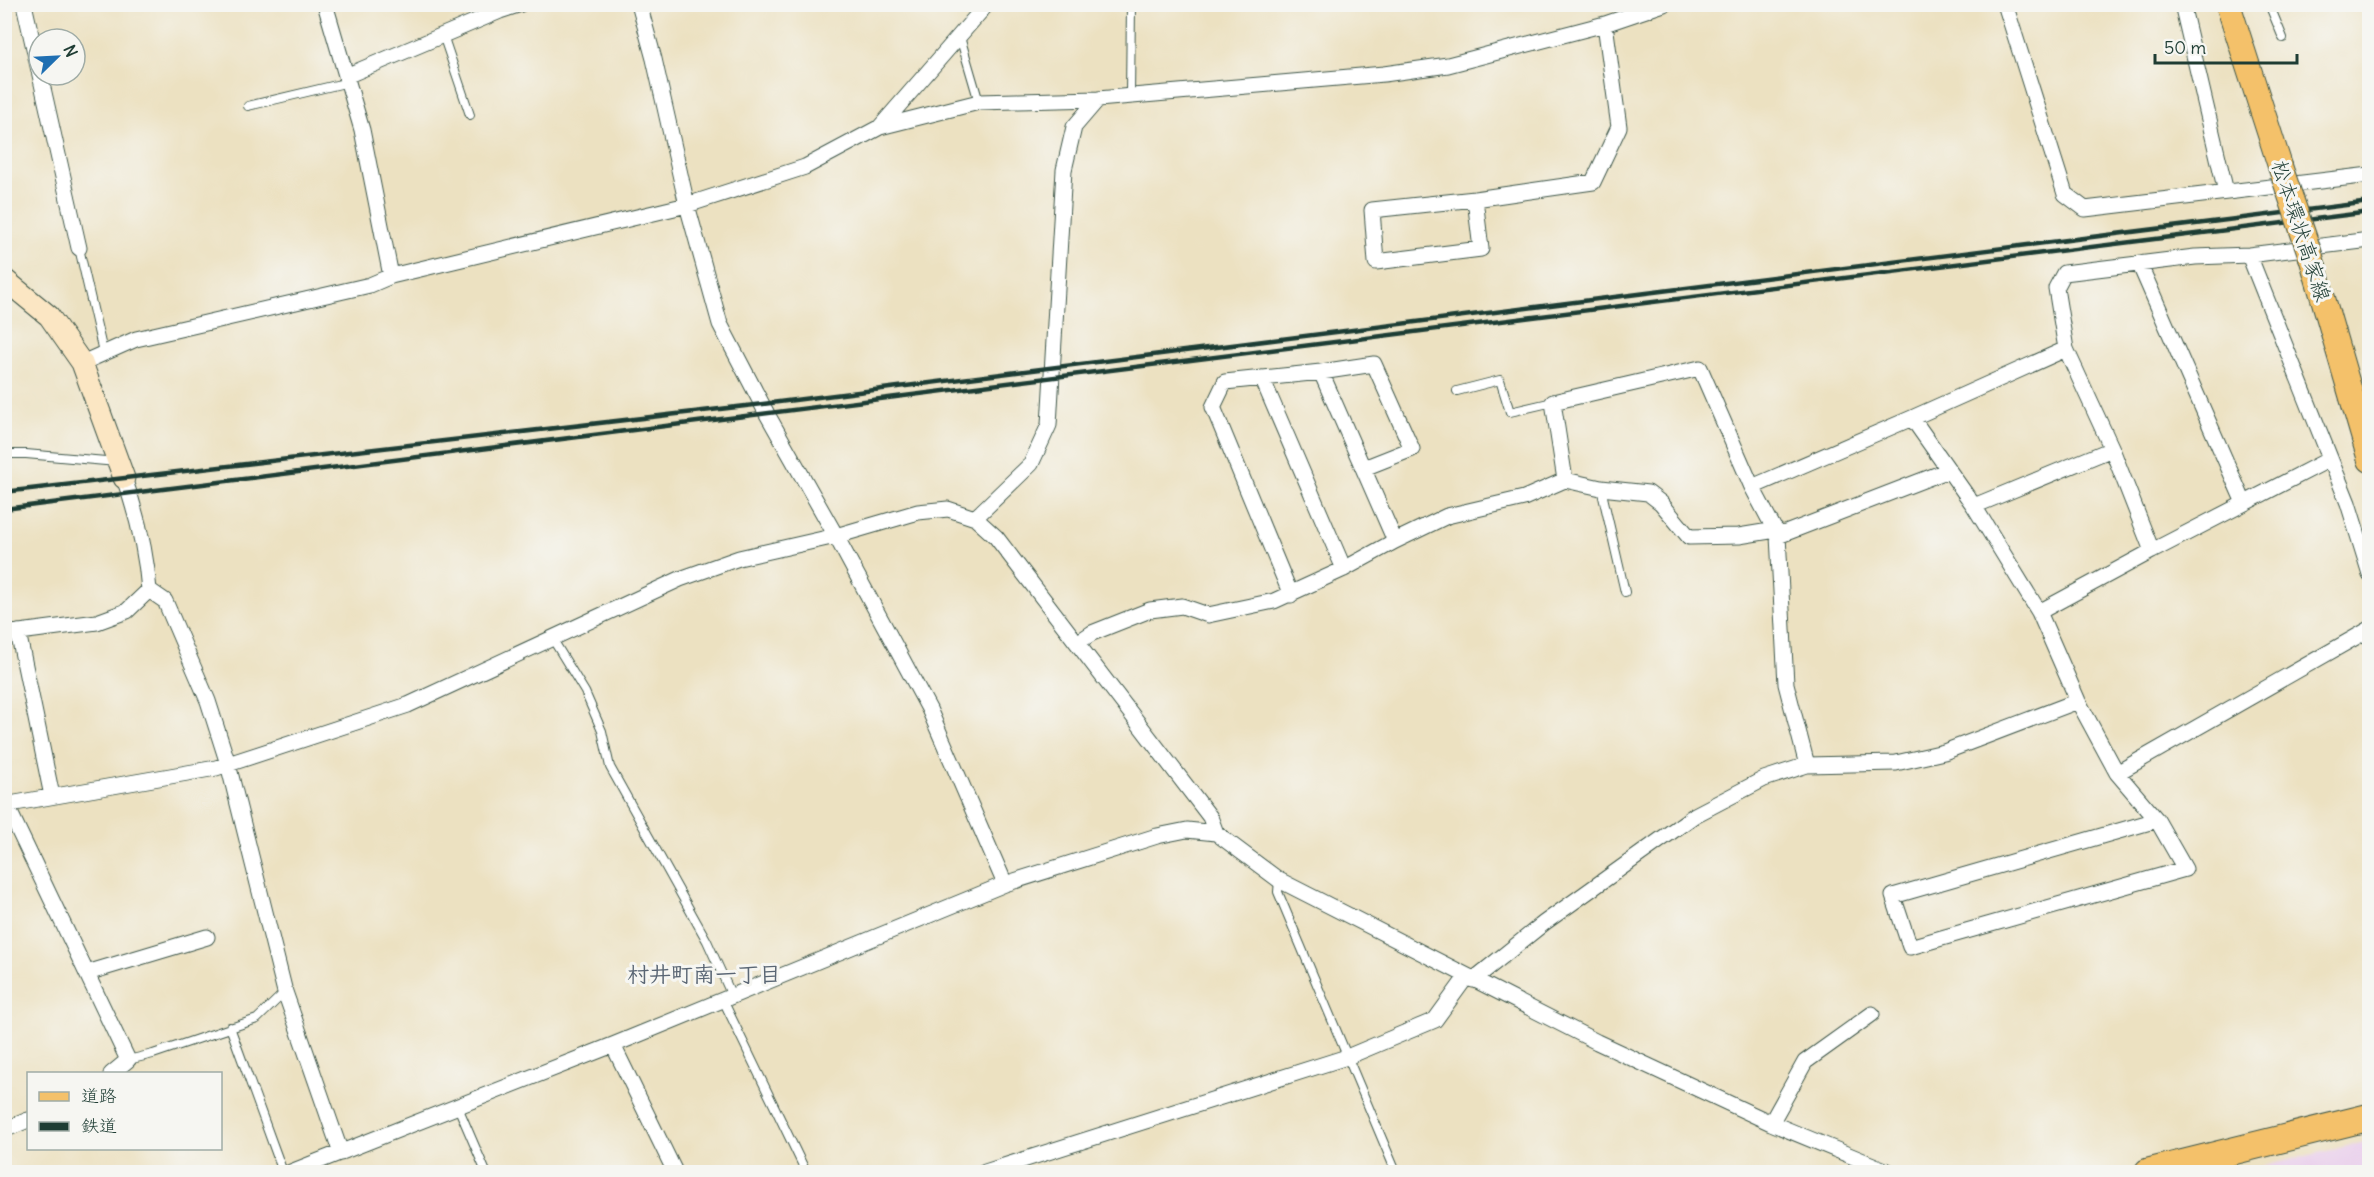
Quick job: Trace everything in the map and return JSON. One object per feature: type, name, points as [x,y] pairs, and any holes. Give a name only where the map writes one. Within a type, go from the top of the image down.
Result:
[{"type":"highway","points":[[2148,1173],[2370,1117]]},
{"type":"main road","name":"松本環状高家線","points":[[2228,4],[2311,257],[2370,460]]},
{"type":"street","points":[[24,4],[79,248]]},
{"type":"street","points":[[325,4],[362,130],[391,276]]},
{"type":"street","points":[[348,79],[498,8],[521,4]]},
{"type":"street","points":[[639,4],[654,59],[687,205],[720,324],[929,709],[1005,884]]},
{"type":"street","points":[[880,127],[987,4]]},
{"type":"street","points":[[82,363],[136,339],[370,285],[391,276],[687,205],[805,167],[880,127],[979,102],[1098,99],[1384,74],[1448,65],[1605,24],[1664,4]]},
{"type":"street","points":[[2005,4],[2065,194],[2085,209],[2370,175]]},
{"type":"street","points":[[2182,4],[2226,192]]},
{"type":"street","points":[[1475,199],[1481,249],[1376,262],[1372,210],[1475,199],[1593,182],[1619,128],[1605,24]]},
{"type":"street","points":[[975,518],[1030,464],[1049,425],[1064,170],[1074,127],[1098,99]]},
{"type":"street","points":[[2152,551],[2112,448],[2066,349],[2056,288],[2064,273],[2195,257],[2249,255],[2369,243]]},
{"type":"street","points":[[2249,255],[2348,503],[2370,574]]},
{"type":"street","points":[[2139,263],[2244,503]]},
{"type":"street","points":[[4,279],[50,316],[82,363],[121,470],[140,533],[149,590]]},
{"type":"street","points":[[1752,487],[2066,349]]},
{"type":"street","points":[[1291,595],[1213,407],[1225,382],[1374,364],[1412,449],[1364,468]]},
{"type":"street","points":[[1565,480],[1553,402],[1700,368],[1752,487],[1777,533],[1786,684],[1808,765]]},
{"type":"street","points":[[1321,372],[1395,541]]},
{"type":"street","points":[[1262,378],[1344,569]]},
{"type":"street","points":[[1912,418],[1974,507],[2039,612],[2078,701],[2117,773],[2157,820],[2185,869],[1910,947],[1893,896],[2157,820]]},
{"type":"street","points":[[1974,507],[2112,448]]},
{"type":"street","points":[[2039,612],[2330,459]]},
{"type":"street","points":[[1077,643],[1092,633],[1150,610],[1182,606],[1208,615],[1291,595],[1447,516],[1524,498],[1565,480],[1601,488],[1648,493],[1661,503],[1689,537],[1739,536],[1777,533],[1948,470]]},
{"type":"street","points":[[113,1072],[128,1060],[5,804],[228,764],[408,705],[680,579],[738,558],[836,536],[918,513],[948,509],[975,518],[996,537],[1210,817],[1216,833]]},
{"type":"street","points":[[52,796],[11,633],[97,622],[127,610],[149,590]]},
{"type":"street","points":[[149,590],[165,601],[208,701],[228,764],[285,992],[341,1153]]},
{"type":"street","points":[[2117,773],[2370,629]]},
{"type":"street","points":[[985,1173],[1347,1057],[1435,1020],[1470,978],[1544,923],[1695,815],[1764,779],[1808,765],[1896,764],[1944,752],[2078,701]]},
{"type":"street","points":[[291,1173],[613,1045],[1005,884],[1157,836],[1187,830],[1216,833],[1279,880],[1597,1042],[1771,1123],[1890,1173]]},
{"type":"street","points":[[87,974],[207,937]]},
{"type":"street","points":[[1771,1123],[1805,1062],[1872,1014]]},
{"type":"street","points":[[613,1045],[675,1173]]},
{"type":"street","points":[[4,1130],[27,1120]]},
{"type":"lane","points":[[1130,96],[1131,4]]},
{"type":"lane","points":[[2269,4],[2283,38]]},
{"type":"lane","points":[[442,35],[470,115]]},
{"type":"lane","points":[[960,35],[979,102]]},
{"type":"lane","points":[[248,106],[348,79]]},
{"type":"lane","points":[[79,248],[103,352]]},
{"type":"lane","points":[[1457,391],[1500,380],[1510,412],[1553,402]]},
{"type":"lane","points":[[4,454],[121,470]]},
{"type":"lane","points":[[1601,488],[1625,591]]},
{"type":"lane","points":[[552,638],[585,692],[602,731],[610,767],[707,941],[728,998],[806,1173]]},
{"type":"lane","points":[[1279,880],[1278,892],[1396,1173]]},
{"type":"lane","points":[[128,1060],[153,1054],[257,1019],[285,992]]},
{"type":"lane","points":[[230,1027],[283,1173]]},
{"type":"lane","points":[[458,1107],[486,1173]]},
{"type":"shaded area","points":[[2369,1141],[2369,1172],[2239,1172]]},
{"type":"railway","points":[[4,492],[763,404],[2370,202]]},
{"type":"railway","points":[[4,509],[2370,212]]},
{"type":"district","name":"村井町南一丁目","points":[[704,974]]}]
